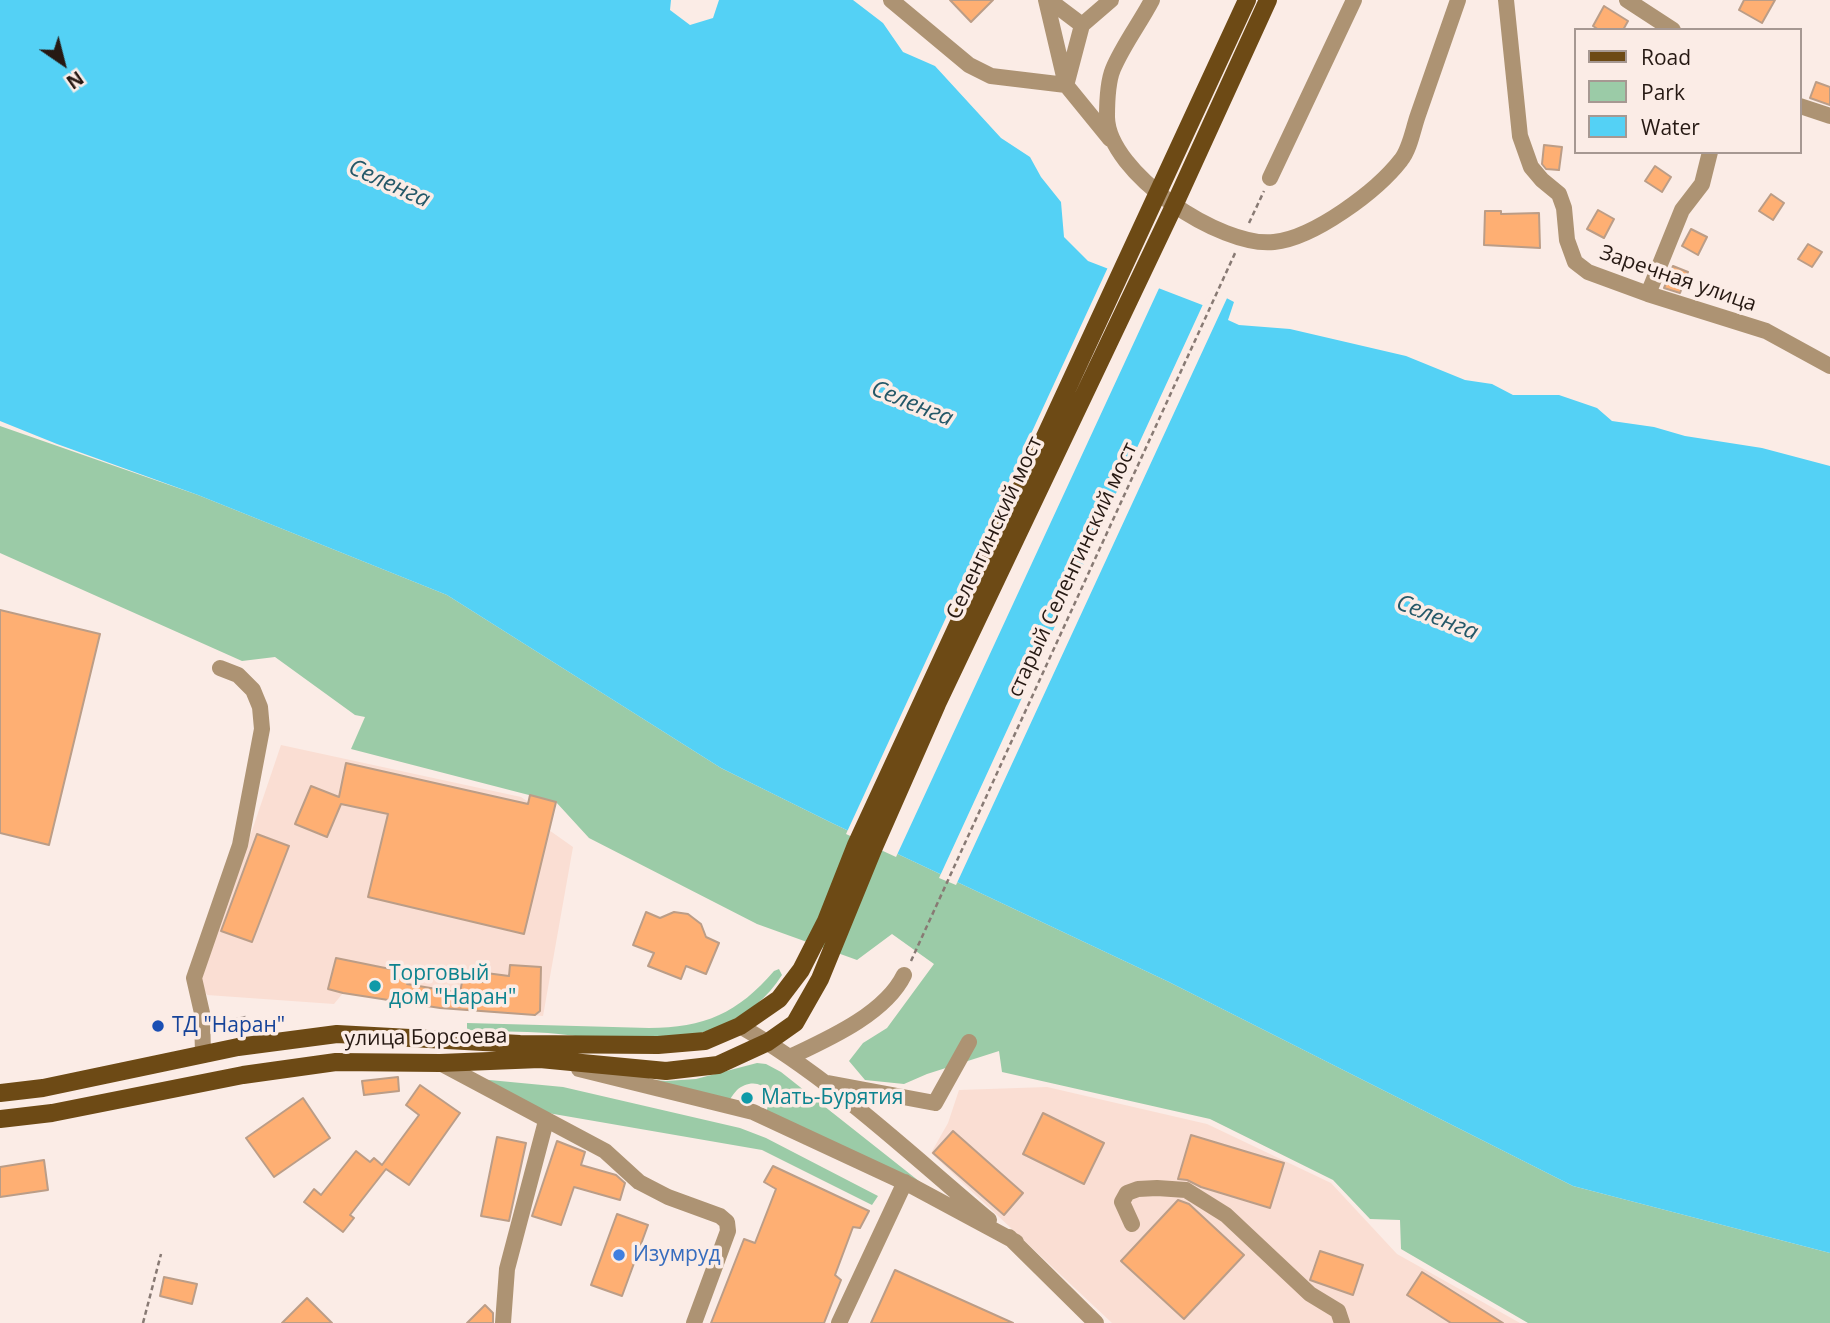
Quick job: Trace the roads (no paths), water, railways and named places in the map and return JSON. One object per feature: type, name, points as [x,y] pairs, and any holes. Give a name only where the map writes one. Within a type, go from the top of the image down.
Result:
[{"type":"main road","name":"Селенгинский мост","points":[[801,970],[826,921],[867,820],[1247,0]]},
{"type":"main road","name":"Селенгинский мост","points":[[820,979],[937,704],[1223,102],[1268,0]]},
{"type":"main road","name":"улица Борсоева","points":[[0,1093],[43,1088],[238,1047],[337,1034],[520,1044],[658,1045],[705,1041],[740,1026],[779,999],[801,970]]},
{"type":"main road","name":"улица Борсоева","points":[[0,1119],[52,1113],[289,1067],[337,1062],[440,1063],[540,1059],[666,1071],[718,1065],[768,1042],[795,1023],[820,979]]},
{"type":"street","points":[[891,0],[948,49],[980,71],[991,76],[1066,85]]},
{"type":"street","points":[[1048,0],[1066,85],[1141,178],[1178,208],[1237,238],[1274,243],[1313,230],[1342,212],[1382,180],[1403,158],[1458,0]]},
{"type":"street","points":[[1048,0],[1082,25]]},
{"type":"street","points":[[1066,85],[1082,25],[1111,0]]},
{"type":"street","points":[[1114,143],[1107,118],[1112,71],[1152,0]]},
{"type":"street","points":[[1270,178],[1354,0]]},
{"type":"street","name":"Заречная улица","points":[[1506,0],[1520,136],[1531,167],[1559,194],[1564,208],[1567,240],[1575,262],[1588,272],[1648,294],[1766,331],[1830,366]]},
{"type":"street","points":[[1627,0],[1670,28]]},
{"type":"street","points":[[1802,107],[1830,116]]},
{"type":"street","points":[[1648,294],[1682,210],[1702,184],[1710,154]]},
{"type":"street","points":[[203,1055],[202,1013],[194,978],[240,845],[262,729],[260,707],[253,690],[238,675],[220,668]]},
{"type":"street","points":[[790,1057],[824,1041],[886,1002],[904,975]]},
{"type":"street","points":[[790,1057],[789,1043],[795,1023]]},
{"type":"street","points":[[740,1026],[768,1042],[825,1083],[1016,1242],[1096,1323]]},
{"type":"street","points":[[825,1083],[935,1103],[969,1042]]},
{"type":"street","points":[[540,1059],[753,1112],[905,1182],[1016,1242]]},
{"type":"street","points":[[440,1063],[605,1151],[639,1182],[668,1197],[720,1216],[727,1222],[728,1231],[694,1323]]},
{"type":"street","points":[[503,1323],[507,1269],[546,1121]]},
{"type":"street","points":[[839,1323],[905,1182]]},
{"type":"street","points":[[1132,1224],[1122,1202],[1127,1193],[1138,1189],[1157,1188],[1186,1191],[1226,1215],[1310,1294],[1338,1311],[1342,1323]]},
{"type":"water","name":"Селенга","points":[[0,0],[671,0],[670,10],[690,25],[713,18],[719,0],[853,0],[883,23],[903,52],[935,66],[1001,138],[1030,157],[1041,177],[1061,202],[1064,237],[1088,261],[1205,306],[1217,293],[1234,302],[1228,320],[1239,325],[1290,329],[1406,356],[1465,380],[1492,384],[1513,395],[1559,395],[1597,408],[1612,421],[1762,448],[1830,466],[1830,1253],[1573,1186],[1169,982],[721,768],[447,595],[198,495],[0,421]]},
{"type":"place","name":"Торговый дом \"Наран\"","points":[[375,986]]},
{"type":"place","name":"ТД \"Наран\"","points":[[158,1026]]},
{"type":"place","name":"Мать-Бурятия","points":[[747,1098]]},
{"type":"place","name":"Изумруд","points":[[619,1255]]}]
